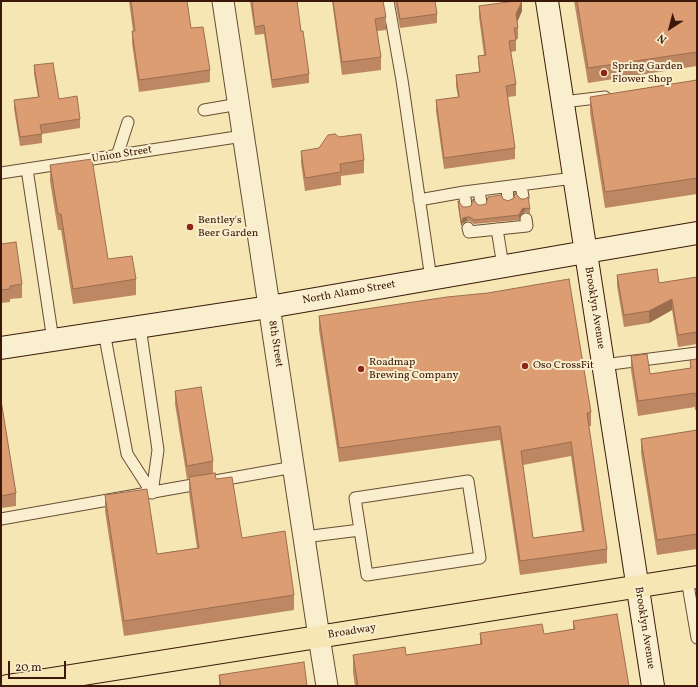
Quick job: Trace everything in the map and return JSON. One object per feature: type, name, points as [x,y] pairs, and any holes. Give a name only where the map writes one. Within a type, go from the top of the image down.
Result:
[{"type":"main road","name":"Broadway","points":[[7,686],[692,578]]},
{"type":"street","name":"8th Street","points":[[223,1],[327,686]]},
{"type":"street","name":"Brooklyn Avenue","points":[[547,1],[653,686]]},
{"type":"street","name":"North Alamo Street","points":[[1,348],[269,307],[697,233]]},
{"type":"lane","points":[[388,1],[402,80],[431,278]]},
{"type":"lane","points":[[563,102],[615,96]]},
{"type":"lane","points":[[204,110],[238,104]]},
{"type":"lane","points":[[117,156],[128,122]]},
{"type":"lane","name":"Union Street","points":[[1,173],[243,136]]},
{"type":"lane","points":[[27,170],[53,340]]},
{"type":"lane","points":[[419,200],[464,192],[574,178]]},
{"type":"lane","points":[[521,185],[523,197]]},
{"type":"lane","points":[[506,187],[508,199]]},
{"type":"lane","points":[[479,190],[481,203]]},
{"type":"lane","points":[[464,192],[466,205]]},
{"type":"lane","points":[[468,228],[469,232],[485,228],[497,229],[511,224],[526,226],[526,219]]},
{"type":"lane","points":[[497,229],[503,266]]},
{"type":"lane","points":[[140,327],[158,450],[152,492]]},
{"type":"lane","points":[[104,332],[127,454],[152,492]]},
{"type":"lane","points":[[603,365],[697,353]]},
{"type":"lane","points":[[1,519],[294,467]]},
{"type":"lane","points":[[468,482],[480,558],[367,575],[360,530],[356,498],[468,482]]},
{"type":"lane","points":[[304,537],[360,530]]},
{"type":"lane","points":[[692,578],[697,638]]},
{"type":"building","points":[[131,1],[187,1],[191,28],[203,27],[210,70],[139,80],[132,31],[135,31]]},
{"type":"building","points":[[252,1],[297,1],[309,74],[272,80],[264,25],[255,27]]},
{"type":"building","points":[[333,1],[383,1],[386,17],[375,19],[381,57],[342,62]]},
{"type":"building","points":[[397,1],[435,1],[437,14],[400,19]]},
{"type":"building","points":[[522,1],[516,14],[518,28],[514,28],[516,40],[509,41],[516,84],[506,86],[515,148],[444,158],[436,100],[459,97],[456,75],[480,72],[478,56],[486,55],[479,6]]},
{"type":"building","points":[[577,1],[697,1],[697,52],[588,68]]},
{"type":"building","points":[[53,63],[59,99],[77,96],[80,119],[40,125],[42,134],[20,137],[14,100],[39,97],[34,65]]},
{"type":"building","points":[[697,80],[697,178],[605,192],[590,97]]},
{"type":"building","points":[[335,134],[339,137],[361,134],[364,160],[340,164],[341,172],[305,178],[301,151],[319,148],[328,135]]},
{"type":"building","points":[[92,159],[108,259],[132,256],[136,279],[73,289],[61,214],[58,214],[50,165]]},
{"type":"building","points":[[515,193],[521,199],[528,197],[530,209],[522,209],[519,215],[474,220],[467,217],[463,218],[461,222],[458,201],[463,207],[471,206],[473,199],[478,205],[482,205],[486,204],[488,197],[501,195],[503,199],[508,201],[514,198]]},
{"type":"building","points":[[16,242],[22,284],[10,286],[10,289],[1,290],[1,244]]},
{"type":"building","points":[[657,269],[659,283],[697,277],[697,332],[678,335],[672,299],[649,311],[624,315],[617,275]]},
{"type":"building","points":[[569,279],[591,412],[587,413],[607,549],[520,561],[500,426],[339,448],[319,316],[447,297],[488,293]],"holes":[[[571,442],[584,531],[533,538],[521,451]]]},
{"type":"building","points":[[647,354],[650,374],[691,368],[690,360],[697,359],[697,395],[695,396],[695,393],[638,401],[631,356]]},
{"type":"building","points":[[201,387],[213,461],[187,466],[175,391]]},
{"type":"building","points":[[1,400],[16,493],[1,496]]},
{"type":"building","points":[[697,430],[697,534],[657,540],[641,439]]},
{"type":"building","points":[[215,473],[216,479],[232,477],[242,538],[285,531],[294,595],[124,621],[105,495],[147,489],[157,554],[199,548],[189,477]]},
{"type":"building","points":[[617,614],[629,686],[358,686],[353,655],[405,647],[406,655],[482,644],[480,633],[542,624],[544,634],[575,629],[573,621]]},
{"type":"building","points":[[304,662],[307,686],[221,686],[219,675]]},
{"type":"place","name":"Spring Garden Flower Shop","points":[[604,73]]},
{"type":"place","name":"Bentley's Beer Garden","points":[[190,227]]},
{"type":"place","name":"Oso CrossFit","points":[[525,366]]},
{"type":"place","name":"Roadmap Brewing Company","points":[[361,369]]}]
